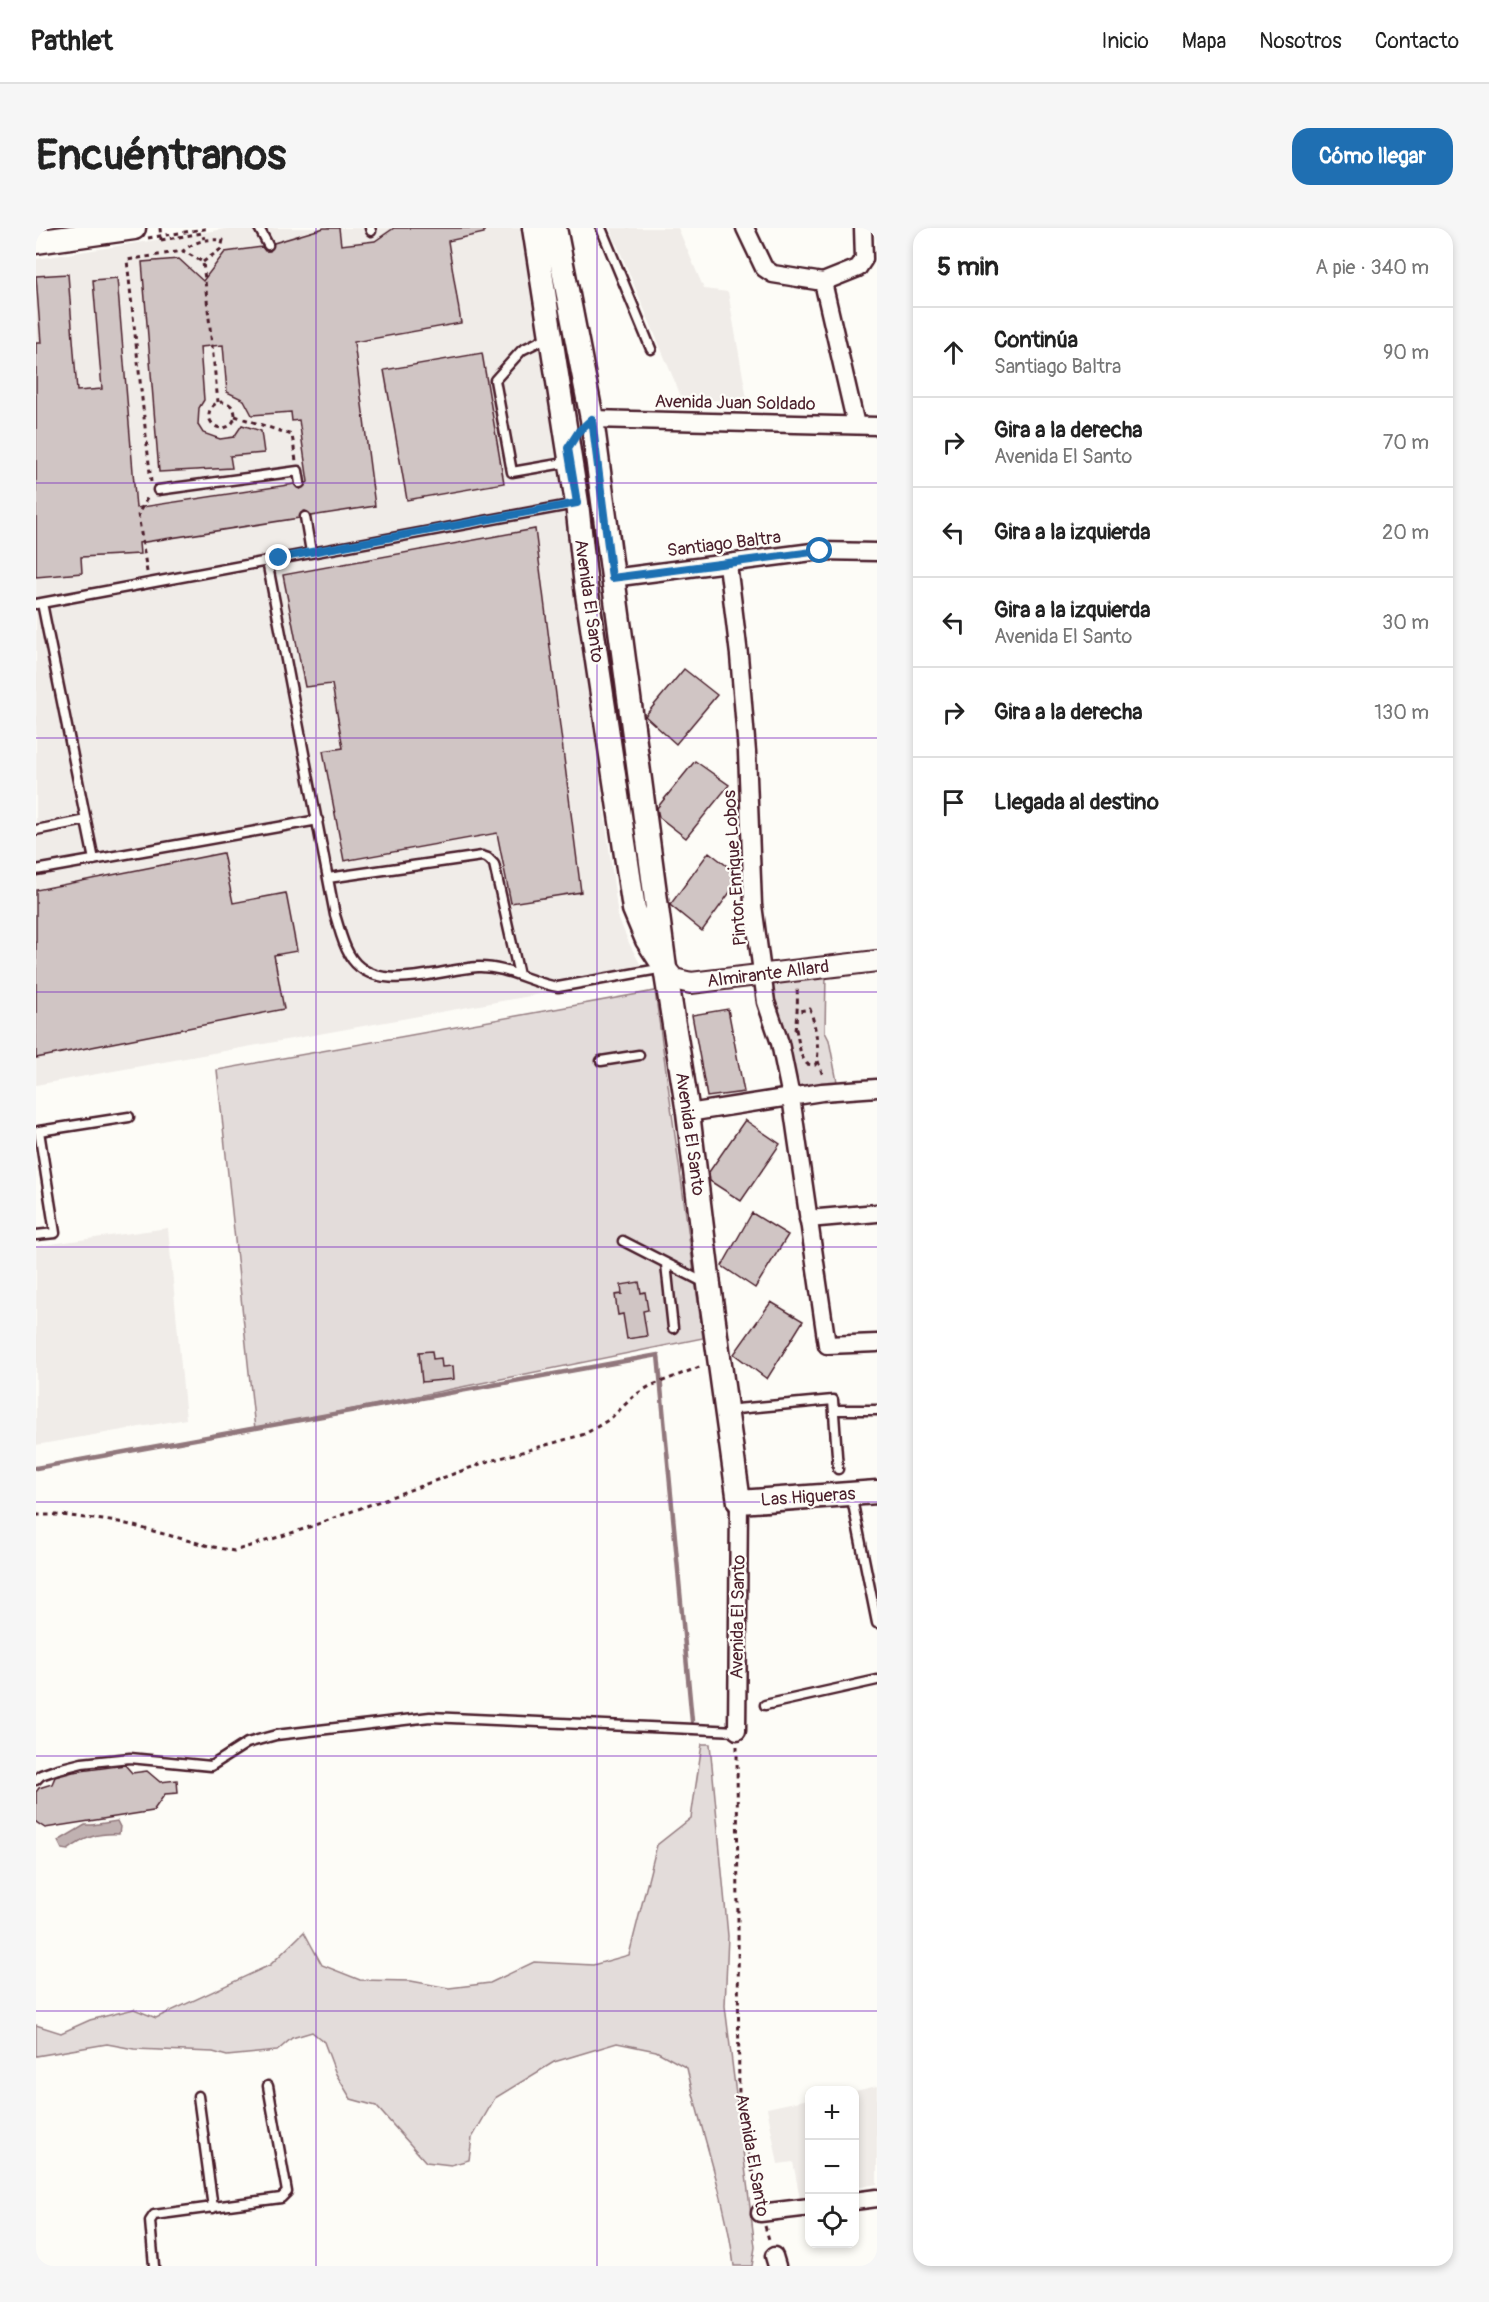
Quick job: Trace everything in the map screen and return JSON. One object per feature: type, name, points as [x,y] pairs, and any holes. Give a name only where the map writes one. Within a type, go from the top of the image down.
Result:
[{"type":"main road","points":[[36,242],[134,228]]},
{"type":"main road","name":"Avenida El Santo","points":[[534,228],[577,503],[586,587],[634,909],[647,940],[665,968]]},
{"type":"main road","name":"Avenida El Santo","points":[[555,228],[592,419],[739,1502]]},
{"type":"main road","points":[[569,455],[579,431],[592,419]]},
{"type":"main road","name":"Las Higueras","points":[[739,1502],[877,1492]]},
{"type":"street","points":[[746,228],[764,268],[772,274],[823,282],[858,268],[864,259],[863,228]]},
{"type":"street","points":[[823,282],[855,425]]},
{"type":"street","name":"Avenida Juan Soldado","points":[[592,419],[877,426]]},
{"type":"street","name":"Santiago Baltra","points":[[612,578],[820,551],[877,552]]},
{"type":"street","name":"Pintor Enrique Lobos","points":[[728,564],[747,752],[753,905],[764,973],[766,1002],[780,1043],[792,1097],[827,1345],[877,1343]]},
{"type":"street","name":"Almirante Allard","points":[[665,968],[674,979],[692,983],[877,961]]},
{"type":"street","points":[[688,1113],[822,1092],[877,1088]]},
{"type":"street","points":[[808,1219],[877,1213]]},
{"type":"street","name":"Avenida El Santo","points":[[736,1731],[739,1502]]},
{"type":"street","points":[[859,2200],[877,2198]]},
{"type":"street","points":[[760,2213],[805,2208]]},
{"type":"lane","points":[[259,228],[268,244]]},
{"type":"lane","points":[[601,228],[651,349]]},
{"type":"lane","points":[[551,335],[522,350],[495,380],[512,472],[569,455]]},
{"type":"lane","points":[[158,490],[297,471],[300,483]]},
{"type":"lane","points":[[94,860],[39,603],[577,503]]},
{"type":"lane","points":[[305,517],[311,552]]},
{"type":"lane","points":[[267,561],[335,915],[349,954],[366,972],[396,978],[478,967],[502,969],[541,984],[558,987],[665,968]]},
{"type":"lane","points":[[36,830],[86,820]]},
{"type":"lane","points":[[36,870],[318,820]]},
{"type":"lane","points":[[328,878],[482,856],[488,858],[494,864],[519,975]]},
{"type":"lane","points":[[601,1061],[639,1055]]},
{"type":"lane","points":[[36,1235],[56,1233],[39,1131],[129,1117]]},
{"type":"lane","points":[[623,1241],[709,1285]]},
{"type":"lane","points":[[666,1264],[673,1328]]},
{"type":"lane","points":[[726,1410],[834,1400],[838,1469]]},
{"type":"lane","points":[[834,1410],[877,1410]]},
{"type":"lane","points":[[851,1494],[877,1623]]},
{"type":"lane","points":[[765,1705],[877,1680]]},
{"type":"lane","points":[[36,1780],[58,1769],[82,1763],[130,1758],[211,1766],[247,1743],[276,1735],[430,1717],[736,1731]]},
{"type":"lane","points":[[154,2266],[150,2221],[153,2215],[282,2198],[287,2192],[268,2086]]},
{"type":"lane","points":[[198,2096],[213,2208]]},
{"type":"path","points":[[160,228],[161,240],[202,233]]},
{"type":"path","points":[[201,228],[204,239]]},
{"type":"path","points":[[149,583],[138,514],[154,486],[150,482],[127,260],[183,251],[193,243],[204,239],[223,240],[221,249],[203,262]]},
{"type":"path","points":[[183,251],[203,262]]},
{"type":"path","points":[[203,262],[218,402]]},
{"type":"path","points":[[218,402],[231,405],[235,416],[230,425],[221,429],[212,425],[208,418],[208,411],[218,402]]},
{"type":"path","points":[[235,416],[292,435],[297,471]]},
{"type":"path","points":[[797,970],[799,1011],[795,1019],[796,1029],[801,1055],[807,1064],[815,1065],[818,1061],[819,1049],[815,1036],[814,1018],[810,1009],[799,1011]]},
{"type":"path","points":[[776,1034],[796,1029]]},
{"type":"path","points":[[36,1515],[61,1515],[119,1522],[234,1551],[304,1529],[483,1463],[585,1434],[610,1419],[635,1395],[655,1384],[719,1358]]},
{"type":"path","name":"Avenida El Santo","points":[[736,1731],[739,2107],[760,2213],[775,2261]]},
{"type":"shaded area","points":[[231,228],[523,228],[563,492],[618,917],[646,975],[36,1085],[36,259]]},
{"type":"shaded area","points":[[610,228],[678,228],[704,289],[728,292],[747,399],[683,401]]},
{"type":"shaded area","points":[[826,973],[825,1032],[829,1040],[838,1087],[792,1088],[773,1008],[772,982]]},
{"type":"shaded area","points":[[655,991],[703,1338],[255,1429],[217,1070]]},
{"type":"shaded area","points":[[168,1228],[186,1419],[36,1445],[36,1246]]},
{"type":"shaded area","points":[[702,1744],[710,1744],[728,1936],[725,2006],[755,2247],[752,2266],[734,2266],[725,2216],[687,2068],[656,2051],[617,2043],[554,2062],[495,2098],[472,2138],[469,2160],[451,2165],[426,2162],[376,2106],[351,2099],[336,2074],[324,2042],[312,2032],[292,2038],[277,2051],[227,2056],[213,2052],[134,2049],[107,2044],[36,2056],[36,2025],[61,2033],[90,2020],[134,2009],[156,2018],[270,1965],[304,1932],[322,1965],[360,1980],[411,1981],[449,1988],[490,1983],[534,1962],[593,1965],[629,1955],[657,1845],[691,1818]]},
{"type":"shaded area","points":[[117,1821],[120,1827],[119,1834],[92,1837],[68,1850],[62,1849],[58,1841],[85,1825]]},
{"type":"shaded area","points":[[877,2086],[877,2184],[859,2187],[859,2140],[859,2090]]},
{"type":"shaded area","points":[[805,2100],[805,2198],[800,2199],[793,2162],[778,2164],[767,2108]]},
{"type":"building","points":[[324,228],[339,228],[341,245],[375,241],[394,228],[484,228],[484,233],[448,241],[461,323],[354,342],[375,506],[311,516],[305,511],[299,518],[139,543],[140,554],[81,557],[82,573],[36,577],[36,343],[41,343],[36,276],[68,274],[77,391],[102,389],[93,280],[117,278],[136,508],[294,484],[300,489],[308,482],[299,420],[292,421],[291,412],[252,415],[244,400],[227,392],[223,345],[200,347],[204,400],[199,408],[198,425],[203,433],[220,439],[234,437],[242,425],[261,431],[264,453],[230,456],[232,468],[159,472],[142,262],[179,259],[203,281],[225,252],[262,247],[265,251],[270,251],[274,243]]},
{"type":"building","points":[[482,353],[504,483],[407,500],[384,370]]},
{"type":"building","points":[[535,529],[581,892],[511,903],[497,833],[344,861],[323,751],[343,748],[332,684],[305,687],[283,575]]},
{"type":"building","points":[[684,669],[717,695],[676,744],[645,716]]},
{"type":"building","points":[[695,761],[729,785],[686,838],[659,817],[657,808]]},
{"type":"building","points":[[709,852],[741,877],[702,931],[670,905]]},
{"type":"building","points":[[223,853],[233,903],[286,893],[297,951],[274,955],[284,1009],[36,1058],[36,890]]},
{"type":"building","points":[[728,1009],[744,1092],[707,1097],[692,1015]]},
{"type":"building","points":[[745,1120],[780,1144],[741,1201],[710,1181],[709,1172]]},
{"type":"building","points":[[752,1213],[788,1235],[755,1288],[722,1266]]},
{"type":"building","points":[[639,1282],[641,1293],[645,1292],[648,1310],[643,1311],[647,1336],[627,1339],[623,1314],[618,1315],[615,1295],[622,1294],[621,1285]]},
{"type":"building","points":[[771,1302],[803,1321],[767,1379],[734,1354]]},
{"type":"building","points":[[432,1351],[433,1359],[441,1358],[442,1367],[453,1366],[454,1379],[422,1382],[419,1352]]},
{"type":"building","points":[[125,1765],[132,1773],[147,1771],[160,1782],[177,1780],[178,1793],[165,1794],[153,1811],[45,1828],[36,1822],[36,1792],[39,1788],[52,1784],[55,1777],[73,1772]]},
{"type":"waterway","points":[[36,1468],[658,1355],[692,1721]]},
{"type":"route","points":[[279,558],[577,503],[568,448],[579,431],[592,419],[612,578],[820,551]]}]
